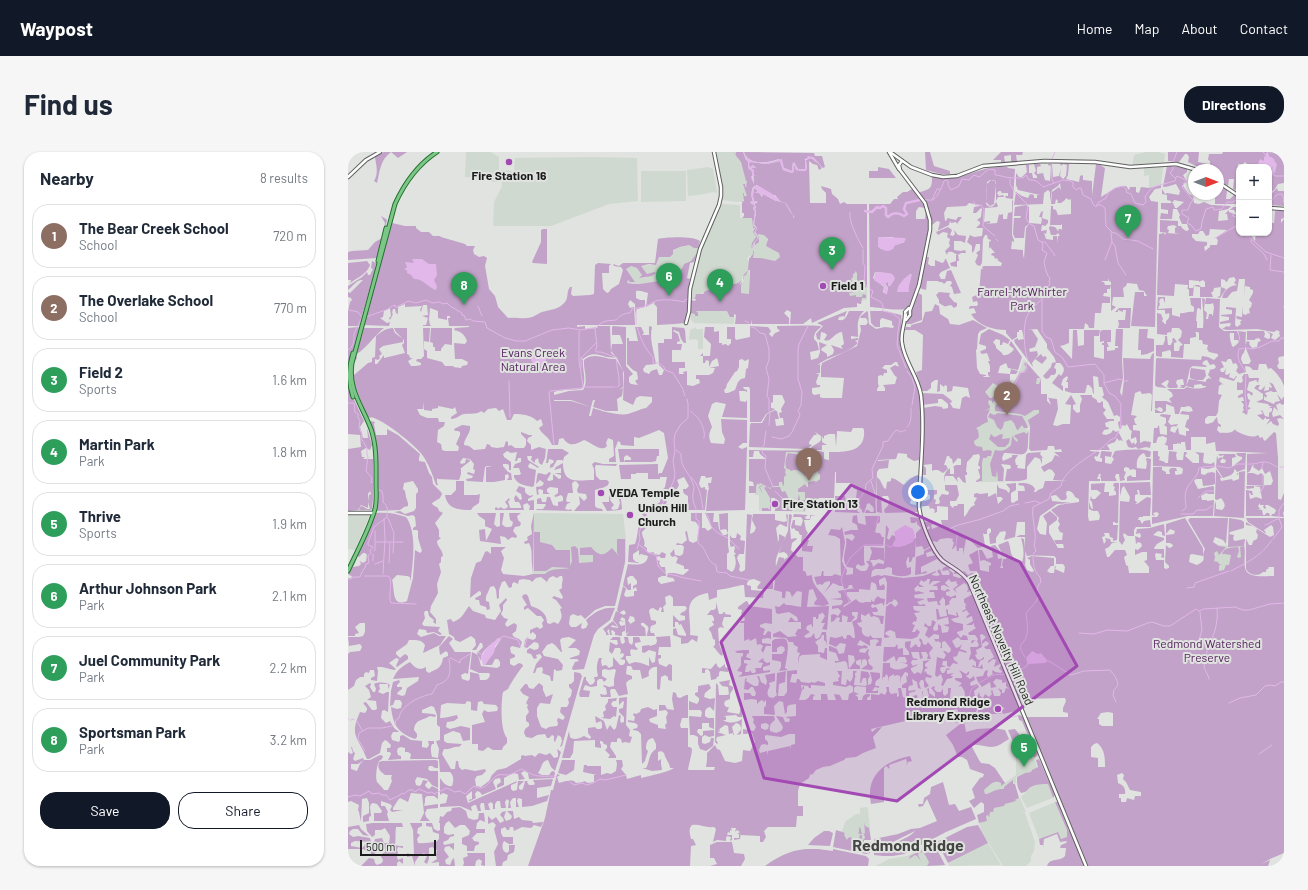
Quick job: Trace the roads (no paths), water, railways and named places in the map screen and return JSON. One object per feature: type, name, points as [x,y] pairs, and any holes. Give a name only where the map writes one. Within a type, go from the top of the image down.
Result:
[{"type":"main road","points":[[348,177],[369,158],[380,152]]},
{"type":"main road","points":[[362,322],[388,222],[397,196],[413,170],[434,152]]},
{"type":"main road","points":[[348,571],[368,527],[376,504],[374,449],[366,421],[351,391],[348,378],[350,362],[395,204],[414,171],[437,152]]},
{"type":"main road","points":[[688,323],[689,297],[700,249],[719,205],[721,196],[721,187],[714,152]]},
{"type":"main road","points":[[890,152],[917,170],[936,176],[946,177],[957,176],[983,166],[1044,161],[1094,162],[1130,167],[1178,164],[1188,167]]},
{"type":"main road","points":[[890,152],[900,170],[925,203],[930,217],[930,230],[919,285],[909,312],[906,316]]},
{"type":"main road","points":[[900,170],[899,165],[902,161]]},
{"type":"main road","points":[[1224,186],[1236,194]]},
{"type":"main road","points":[[1272,208],[1284,209]]},
{"type":"main road","points":[[906,316],[905,312],[909,312]]},
{"type":"main road","name":"Northeast Novelty Hill Road","points":[[906,316],[903,347],[921,396],[922,424],[919,506],[921,516],[936,554],[960,571],[969,582],[1086,866]]},
{"type":"main road","points":[[373,513],[375,480]]},
{"type":"main road","points":[[348,513],[373,513]]},
{"type":"waterway","points":[[1052,159],[1055,152]]},
{"type":"waterway","points":[[1173,162],[1177,152]]},
{"type":"waterway","points":[[1263,152],[1266,156]]},
{"type":"waterway","points":[[1051,165],[1052,179],[1054,183]]},
{"type":"waterway","points":[[1173,167],[1170,173],[1175,178]]},
{"type":"waterway","points":[[924,199],[931,200],[936,198],[944,181],[946,180],[948,181],[948,185],[951,190],[959,186],[962,179],[969,180],[974,175],[979,177],[988,170],[992,169],[995,170],[995,175],[1023,178],[1026,175],[1029,180],[1035,181],[1043,187],[1063,180],[1071,181],[1073,183],[1073,187],[1076,190],[1081,188],[1083,195],[1091,199],[1096,207],[1098,203],[1106,198],[1108,193],[1115,188],[1123,186],[1127,190],[1126,192],[1131,194],[1135,203],[1143,205],[1146,202],[1145,197],[1151,189],[1155,186],[1175,181],[1177,176],[1186,180],[1182,187],[1193,200],[1188,210],[1182,210],[1182,214],[1189,218],[1187,223],[1196,231],[1201,229],[1206,209],[1213,207],[1214,210],[1222,209],[1227,202],[1233,202],[1236,200]]},
{"type":"waterway","points":[[1272,175],[1273,171]]},
{"type":"waterway","points":[[1273,174],[1275,176],[1284,176]]},
{"type":"waterway","points":[[753,175],[751,177],[753,181]]},
{"type":"waterway","points":[[1010,179],[1010,184],[1014,191]]},
{"type":"waterway","points":[[932,200],[937,189],[940,189]]},
{"type":"waterway","points":[[1015,192],[1027,204]]},
{"type":"waterway","points":[[1272,200],[1275,196],[1282,194],[1284,202]]},
{"type":"waterway","points":[[865,211],[872,212],[877,207],[880,208],[883,206],[886,208],[886,215],[888,217],[896,213],[904,216],[907,214],[904,209],[906,203],[920,200]]},
{"type":"waterway","points":[[974,202],[975,205],[981,205],[984,209],[983,226],[995,236]]},
{"type":"waterway","points":[[1028,205],[1026,218],[1029,223]]},
{"type":"waterway","points":[[1097,205],[1101,205],[1105,208],[1106,226],[1113,233],[1116,233],[1123,239],[1138,241],[1153,249]]},
{"type":"waterway","points":[[850,212],[852,225],[863,248]]},
{"type":"waterway","points":[[1134,214],[1138,213]]},
{"type":"waterway","points":[[1233,213],[1233,216],[1236,217]]},
{"type":"waterway","points":[[1124,214],[1133,214]]},
{"type":"waterway","points":[[1030,224],[1034,226],[1038,240],[1042,242],[1042,250],[1047,253],[1044,262],[1045,267]]},
{"type":"waterway","points":[[1215,238],[1236,226]]},
{"type":"waterway","points":[[1105,260],[1112,242],[1111,232]]},
{"type":"waterway","points":[[1249,237],[1266,252],[1281,257]]},
{"type":"waterway","points":[[1251,240],[1251,242],[1264,254],[1267,260]]},
{"type":"waterway","points":[[1042,242],[1045,242],[1055,256]]},
{"type":"waterway","points":[[1112,242],[1115,246],[1118,263],[1126,275]]},
{"type":"waterway","points":[[863,250],[863,263],[865,266],[864,283],[867,287]]},
{"type":"waterway","points":[[1271,255],[1270,270],[1284,272]]},
{"type":"waterway","points":[[1045,268],[1050,278],[1050,284],[1045,289],[1042,299],[1042,331],[1046,337],[1051,339],[1055,352],[1062,357],[1068,367],[1095,364],[1104,375],[1104,383],[1109,393],[1115,396],[1121,404],[1120,429]]},
{"type":"waterway","points":[[870,289],[873,291],[871,297],[881,302],[883,311],[892,313],[900,319],[897,345],[906,368]]},
{"type":"waterway","points":[[366,317],[395,305],[395,307],[397,307],[408,301],[416,303],[426,300],[432,303],[447,303],[462,313],[467,320],[470,319],[473,321],[485,322],[487,328],[505,338],[516,341],[525,341],[552,330],[569,328],[581,330],[597,327],[601,323],[616,320],[622,315],[630,313],[632,309],[644,307],[652,302],[661,300],[676,300],[684,302],[686,299],[692,299]]},
{"type":"waterway","points":[[1028,361],[1025,351],[1024,338],[1026,318],[1031,310],[1041,300]]},
{"type":"waterway","points":[[478,306],[482,316]]},
{"type":"waterway","points":[[349,310],[358,312],[361,316]]},
{"type":"waterway","points":[[636,310],[636,324]]},
{"type":"waterway","points":[[348,350],[353,345],[354,334],[363,317]]},
{"type":"waterway","points":[[745,321],[749,323]]},
{"type":"waterway","points":[[772,437],[781,439],[789,436],[800,415],[798,411],[801,405],[802,392],[798,379],[798,349],[808,326]]},
{"type":"waterway","points":[[637,327],[645,347],[653,357],[653,363],[659,363],[665,370],[673,373],[683,389]]},
{"type":"waterway","points":[[751,327],[755,328],[760,333],[765,334],[769,349],[769,360],[766,368],[769,379],[767,396],[769,399],[769,411]]},
{"type":"waterway","points":[[595,328],[597,347],[596,352],[601,352],[615,357]]},
{"type":"waterway","points":[[554,445],[549,393],[550,391],[582,388],[583,386],[579,361],[580,331]]},
{"type":"waterway","points":[[1246,348],[1253,349],[1284,338]]},
{"type":"waterway","points":[[581,368],[581,358],[597,342]]},
{"type":"waterway","points":[[1244,348],[1239,349],[1238,358],[1245,371]]},
{"type":"waterway","points":[[616,359],[619,378],[619,386],[617,387]]},
{"type":"waterway","points":[[1022,372],[1025,372],[1027,369],[1026,363]]},
{"type":"waterway","points":[[907,371],[912,378],[915,387],[912,405]]},
{"type":"waterway","points":[[1005,399],[1010,397],[1009,395],[1021,372]]},
{"type":"waterway","points":[[1246,375],[1245,393],[1247,411]]},
{"type":"waterway","points":[[1104,383],[1119,379],[1123,380]]},
{"type":"waterway","points":[[509,381],[510,417]]},
{"type":"waterway","points":[[583,387],[615,387]]},
{"type":"waterway","points":[[683,390],[685,396]]},
{"type":"waterway","points":[[653,509],[662,506],[665,496],[674,480],[674,440],[675,434],[681,424],[688,418],[687,399]]},
{"type":"waterway","points":[[348,403],[354,403],[355,412],[358,414],[358,418],[360,420],[359,427],[362,434],[361,438],[367,448],[368,457],[366,471],[372,478],[371,482],[374,483]]},
{"type":"waterway","points":[[907,427],[910,421],[911,408]]},
{"type":"waterway","points":[[769,425],[770,412]]},
{"type":"waterway","points":[[695,415],[702,425],[704,438]]},
{"type":"waterway","points":[[835,508],[843,507],[860,498],[865,491],[866,484],[873,478],[872,469],[883,446],[883,442],[888,441],[897,430],[901,432],[906,430]]},
{"type":"waterway","points":[[762,448],[764,445],[766,431]]},
{"type":"waterway","points":[[1033,554],[1036,551],[1034,545],[1033,507],[1049,499],[1051,493],[1061,486],[1063,480],[1072,469],[1115,438],[1119,431]]},
{"type":"waterway","points":[[676,450],[681,454],[682,464],[693,482],[693,500],[696,509]]},
{"type":"waterway","points":[[762,450],[763,454],[766,456],[765,468],[773,487]]},
{"type":"waterway","points":[[1262,468],[1263,462]]},
{"type":"waterway","points":[[1247,464],[1268,462],[1277,467]]},
{"type":"waterway","points":[[1217,466],[1229,468],[1238,464],[1246,464]]},
{"type":"waterway","points":[[1182,511],[1186,508],[1185,495],[1187,488],[1197,475],[1199,468],[1215,466]]},
{"type":"waterway","points":[[1263,475],[1264,485]]},
{"type":"waterway","points":[[691,477],[698,488],[703,509]]},
{"type":"waterway","points":[[871,481],[875,493],[876,510]]},
{"type":"waterway","points":[[1260,493],[1264,486]]},
{"type":"waterway","points":[[348,579],[360,577],[366,564],[369,563],[368,556],[373,547],[368,545],[368,543],[374,527],[387,517],[387,509],[383,502],[382,491],[377,489]]},
{"type":"waterway","points":[[775,491],[782,498],[784,505]]},
{"type":"waterway","points":[[1201,495],[1206,491],[1214,491]]},
{"type":"waterway","points":[[1025,503],[1035,501],[1040,503]]},
{"type":"waterway","points":[[1279,517],[1279,510],[1284,503]]},
{"type":"waterway","points":[[947,530],[1019,504]]},
{"type":"waterway","points":[[1181,514],[1193,514],[1197,510],[1206,510],[1212,506]]},
{"type":"waterway","points":[[827,511],[830,508],[834,508]]},
{"type":"waterway","points":[[637,549],[640,539],[639,532],[647,513]]},
{"type":"waterway","points":[[696,513],[696,519],[699,521],[698,543],[703,548],[710,561],[716,565],[717,572],[727,573],[730,576],[749,580]]},
{"type":"waterway","points":[[706,513],[711,526],[718,533],[728,538]]},
{"type":"waterway","points":[[876,525],[879,516]]},
{"type":"waterway","points":[[388,518],[394,533],[393,553]]},
{"type":"waterway","points":[[1273,539],[1282,527],[1279,518]]},
{"type":"waterway","points":[[383,574],[385,539],[384,519]]},
{"type":"waterway","points":[[1265,525],[1279,519]]},
{"type":"waterway","points":[[954,529],[957,536],[956,545]]},
{"type":"waterway","points":[[374,551],[375,531]]},
{"type":"waterway","points":[[730,540],[739,549]]},
{"type":"waterway","points":[[1246,563],[1260,553],[1272,540]]},
{"type":"waterway","points":[[376,542],[403,542]]},
{"type":"waterway","points":[[389,563],[390,543]]},
{"type":"waterway","points":[[638,544],[647,552],[656,555],[658,566],[666,574]]},
{"type":"waterway","points":[[846,566],[850,558],[864,545],[884,545]]},
{"type":"waterway","points":[[886,545],[890,547],[892,546]]},
{"type":"waterway","points":[[373,554],[373,561]]},
{"type":"waterway","points":[[1025,657],[1020,647],[1027,634],[1026,614],[1037,599],[1038,587],[1041,582],[1040,577],[1034,568],[1033,556]]},
{"type":"waterway","points":[[375,564],[383,561]]},
{"type":"waterway","points":[[1231,571],[1244,564]]},
{"type":"waterway","points":[[843,586],[841,580],[845,568]]},
{"type":"waterway","points":[[1187,588],[1194,587],[1195,583],[1229,571]]},
{"type":"waterway","points":[[668,574],[701,581]]},
{"type":"waterway","points":[[365,576],[388,576],[390,578],[391,603],[416,604]]},
{"type":"waterway","points":[[844,590],[849,603]]},
{"type":"waterway","points":[[1079,633],[1094,634],[1107,630],[1127,631],[1152,622],[1164,626],[1170,626],[1196,609],[1199,611],[1204,609],[1235,607],[1243,610],[1249,610],[1270,604],[1284,603]]},
{"type":"waterway","points":[[1209,679],[1204,665],[1207,659],[1208,647],[1216,627],[1217,608]]},
{"type":"waterway","points":[[1196,650],[1202,630],[1200,612]]},
{"type":"waterway","points":[[500,638],[504,636],[518,640],[520,645]]},
{"type":"waterway","points":[[524,646],[528,637]]},
{"type":"waterway","points":[[478,652],[482,655]]},
{"type":"waterway","points":[[395,725],[400,713],[407,705],[417,699],[432,694],[437,685],[445,681],[450,672],[449,659],[451,658],[460,663],[460,660],[470,654]]},
{"type":"waterway","points":[[1046,661],[1049,661],[1071,675],[1084,671],[1110,670],[1118,683],[1115,689]]},
{"type":"waterway","points":[[1009,670],[1022,669],[1027,666],[1028,662]]},
{"type":"waterway","points":[[979,683],[993,675],[1005,674]]},
{"type":"waterway","points":[[1229,703],[1240,698],[1256,695],[1265,686],[1275,686],[1281,682],[1284,682]]},
{"type":"waterway","points":[[969,701],[971,690],[977,685]]},
{"type":"waterway","points":[[1114,690],[1113,695],[1116,702]]},
{"type":"waterway","points":[[357,721],[362,730]]},
{"type":"waterway","points":[[365,751],[358,739],[359,733],[368,728],[392,726]]},
{"type":"waterway","points":[[1259,754],[1272,745]]},
{"type":"waterway","points":[[348,797],[355,795],[360,796],[369,791],[372,794],[379,793],[386,795],[390,800],[402,793],[404,794],[409,790],[413,790],[415,792],[419,789],[428,793],[432,792],[434,794],[447,788],[455,792],[460,791],[465,794],[474,786],[478,788],[484,787],[498,775],[509,775],[522,769],[535,775],[557,777]]},
{"type":"waterway","points":[[570,782],[574,785],[582,783],[587,785],[600,779],[605,780],[626,775]]},
{"type":"place","name":"Fire Station 16","points":[[509,162]]},
{"type":"place","name":"Juel Community Park","points":[[1128,238]]},
{"type":"place","name":"Field 2","points":[[832,270]]},
{"type":"place","name":"Field 1","points":[[823,286]]},
{"type":"place","name":"Arthur Johnson Park","points":[[669,296]]},
{"type":"place","name":"Martin Park","points":[[720,302]]},
{"type":"place","name":"Sportsman Park","points":[[464,305]]},
{"type":"place","name":"The Overlake School","points":[[1007,415]]},
{"type":"place","name":"The Bear Creek School","points":[[809,481]]},
{"type":"place","name":"VEDA Temple","points":[[601,493]]},
{"type":"place","name":"Fire Station 13","points":[[775,504]]},
{"type":"place","name":"Union Hill Church","points":[[630,515]]},
{"type":"place","name":"Redmond Ridge Library Express","points":[[998,709]]},
{"type":"place","name":"Thrive","points":[[1024,767]]},
{"type":"district","name":"Redmond Ridge","points":[[908,845]]},
{"type":"park label","name":"Farrel-McWhirter Park","points":[[1022,299]]},
{"type":"park label","name":"Evans Creek Natural Area","points":[[533,360]]},
{"type":"park label","name":"Redmond Watershed Preserve","points":[[1207,651]]}]
